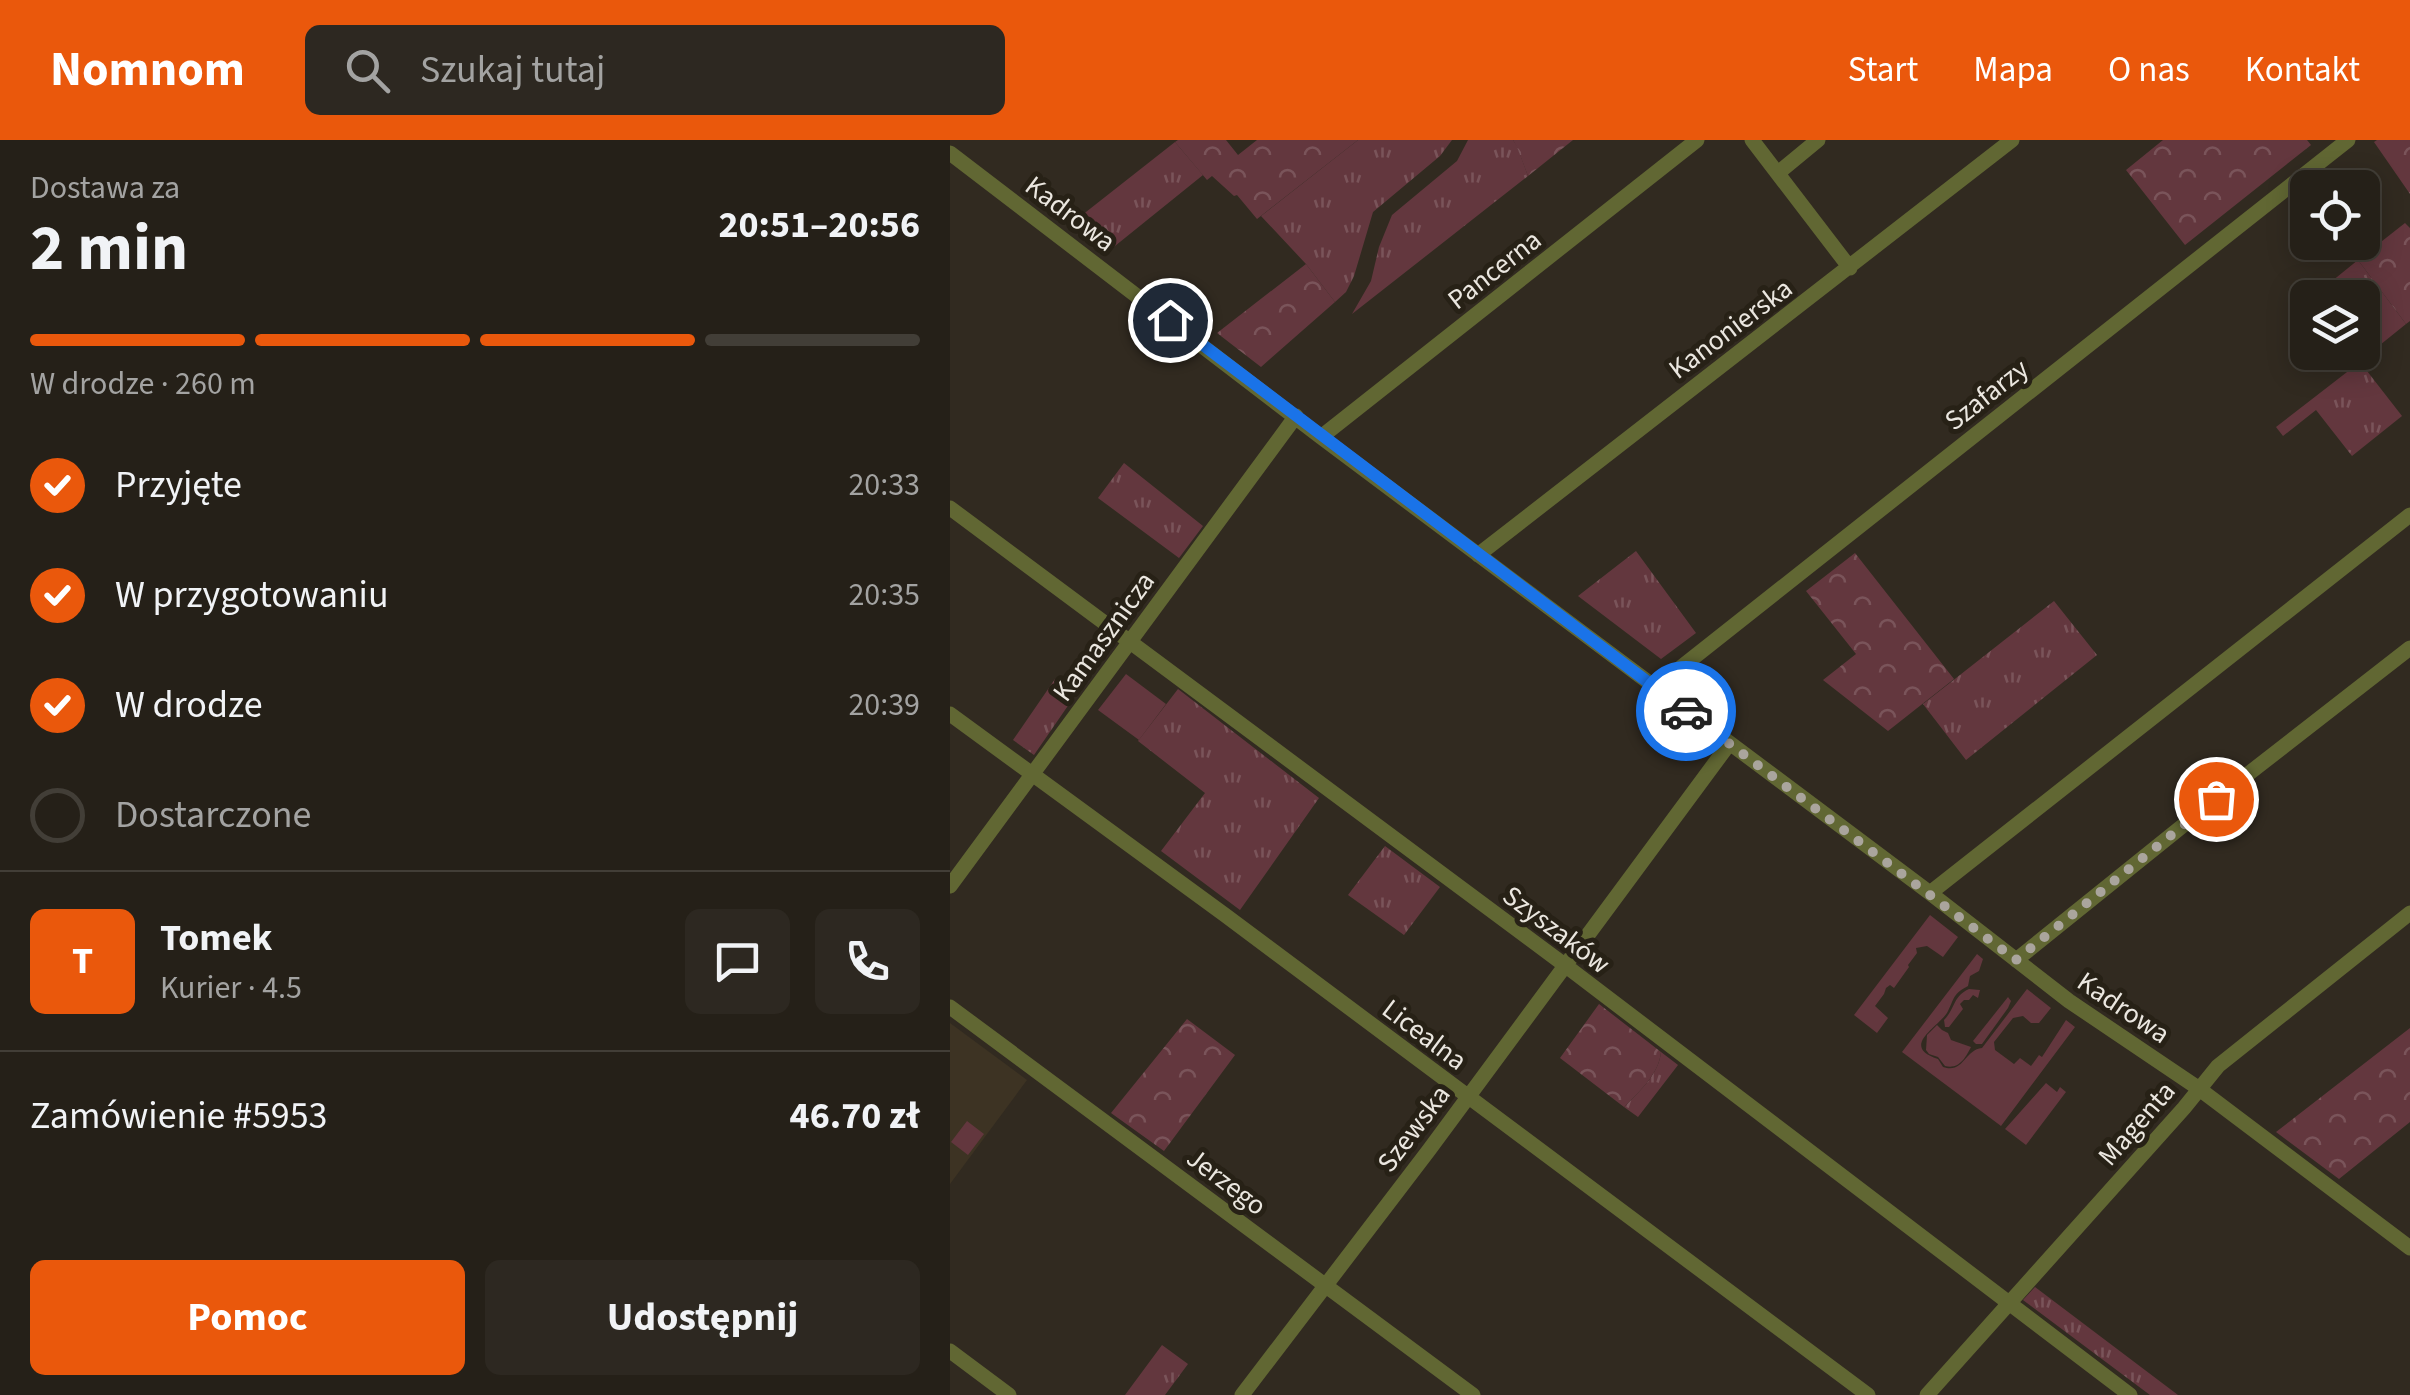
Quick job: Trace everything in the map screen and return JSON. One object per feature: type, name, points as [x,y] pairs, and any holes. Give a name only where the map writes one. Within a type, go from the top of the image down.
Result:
[{"type":"street","name":"Pancerna","points":[[1321,436],[1697,140]]},
{"type":"street","points":[[1752,140],[1850,268]]},
{"type":"street","points":[[1778,173],[1818,140]]},
{"type":"street","name":"Kanonierska","points":[[1478,555],[2012,140]]},
{"type":"street","name":"Szafarzy","points":[[1655,688],[2348,140]]},
{"type":"street","name":"Kadrowa","points":[[950,153],[2069,1000],[2198,1088],[2410,1248]]},
{"type":"street","name":"Kamasznicza","points":[[950,886],[1296,416]]},
{"type":"street","name":"Szyszaków","points":[[950,508],[1566,966],[2130,1395]]},
{"type":"street","points":[[1930,893],[2410,514]]},
{"type":"street","points":[[2016,960],[2410,648]]},
{"type":"street","name":"Licealna","points":[[950,714],[1868,1395]]},
{"type":"street","name":"Szewska","points":[[1242,1395],[1730,744]]},
{"type":"street","name":"Magenta","points":[[1926,1395],[2218,1066],[2410,912]]},
{"type":"street","name":"Jerzego","points":[[950,1007],[1474,1395]]},
{"type":"street","points":[[950,1351],[1010,1395]]},
{"type":"shaded area","points":[[950,1023],[1027,1080],[950,1184]]},
{"type":"green space","points":[[1226,140],[1238,155],[1257,140],[1358,140],[1257,219],[1237,195],[1212,176],[1207,180],[1175,142]]},
{"type":"green space","points":[[1358,140],[1452,140],[1440,156],[1373,212],[1354,276],[1335,302],[1261,216]]},
{"type":"green space","points":[[1468,140],[1513,140],[1528,176],[1352,314],[1371,281],[1392,215],[1457,161]]},
{"type":"green space","points":[[1513,140],[1573,140],[1528,176]]},
{"type":"green space","points":[[2163,140],[2307,140],[2311,145],[2185,245],[2126,170]]},
{"type":"green space","points":[[2410,140],[2410,194],[2374,142]]},
{"type":"green space","points":[[1175,142],[1203,175],[1110,250],[1072,223]]},
{"type":"green space","points":[[2405,223],[2410,228],[2410,321],[2406,324],[2380,289],[2380,280],[2373,280],[2358,260],[2380,260],[2380,243]]},
{"type":"green space","points":[[2358,260],[2373,280],[2333,280]]},
{"type":"green space","points":[[1306,264],[1335,302],[1261,367],[1217,333]]},
{"type":"green space","points":[[2380,289],[2406,324],[2380,345]]},
{"type":"green space","points":[[2350,370],[2366,370],[2402,416],[2352,456],[2316,410],[2283,436],[2276,427]]},
{"type":"green space","points":[[1124,463],[1203,526],[1179,558],[1098,498]]},
{"type":"green space","points":[[1636,551],[1696,633],[1661,659],[1578,596]]},
{"type":"green space","points":[[1855,553],[1954,679],[1888,731],[1823,680],[1856,654],[1806,591]]},
{"type":"green space","points":[[2054,601],[2097,655],[1966,760],[1923,704]]},
{"type":"green space","points":[[1126,674],[1166,704],[1139,740],[1098,710]]},
{"type":"green space","points":[[1055,679],[1076,694],[1034,755],[1013,740]]},
{"type":"green space","points":[[1178,689],[1319,798],[1240,910],[1161,851],[1205,793],[1138,741]]},
{"type":"green space","points":[[1385,846],[1440,887],[1404,935],[1348,895]]},
{"type":"green space","points":[[1930,915],[1958,937],[1943,957],[1927,946],[1916,948],[1909,967],[1894,988],[1886,988],[1875,1006],[1888,1018],[1877,1033],[1854,1015]]},
{"type":"green space","points":[[1977,954],[1983,959],[1979,971],[1970,976],[1968,986],[1957,994],[1944,1017],[1922,1042],[1927,1054],[1938,1059],[1943,1067],[1960,1065],[1982,1048],[2027,989],[2051,1008],[2039,1023],[2031,1023],[2023,1016],[2013,1018],[1994,1042],[1995,1050],[2014,1064],[2020,1058],[2031,1066],[2039,1055],[2042,1057],[2066,1020],[2075,1027],[2001,1126],[1902,1052]]},
{"type":"green space","points":[[1969,989],[1980,990],[1978,998],[1973,995],[1964,1000],[1960,1004],[1963,1009],[1945,1027],[1944,1020],[1957,999]]},
{"type":"green space","points":[[2008,997],[2008,1008],[1982,1044],[1976,1044],[1973,1041]]},
{"type":"green space","points":[[1599,1004],[1661,1052],[1652,1075],[1624,1107],[1560,1058]]},
{"type":"green space","points":[[1187,1019],[1235,1055],[1164,1151],[1111,1113]]},
{"type":"green space","points":[[1937,1025],[1951,1040],[1971,1047],[1958,1064],[1945,1066],[1926,1050],[1927,1035]]},
{"type":"green space","points":[[2410,1028],[2410,1122],[2339,1179],[2276,1132]]},
{"type":"green space","points":[[1661,1052],[1678,1065],[1638,1117],[1624,1107],[1652,1075]]},
{"type":"green space","points":[[2046,1083],[2057,1092],[2060,1087],[2066,1092],[2026,1145],[2005,1129]]},
{"type":"green space","points":[[967,1121],[984,1134],[968,1155],[951,1142]]},
{"type":"green space","points":[[2035,1287],[2178,1395],[2150,1395],[2023,1300]]},
{"type":"green space","points":[[1162,1345],[1188,1364],[1165,1395],[1125,1395]]},
{"type":"way so far","points":[[1686,711],[2016,960],[2216,799]]},
{"type":"route","points":[[1170,320],[1686,711]]}]
